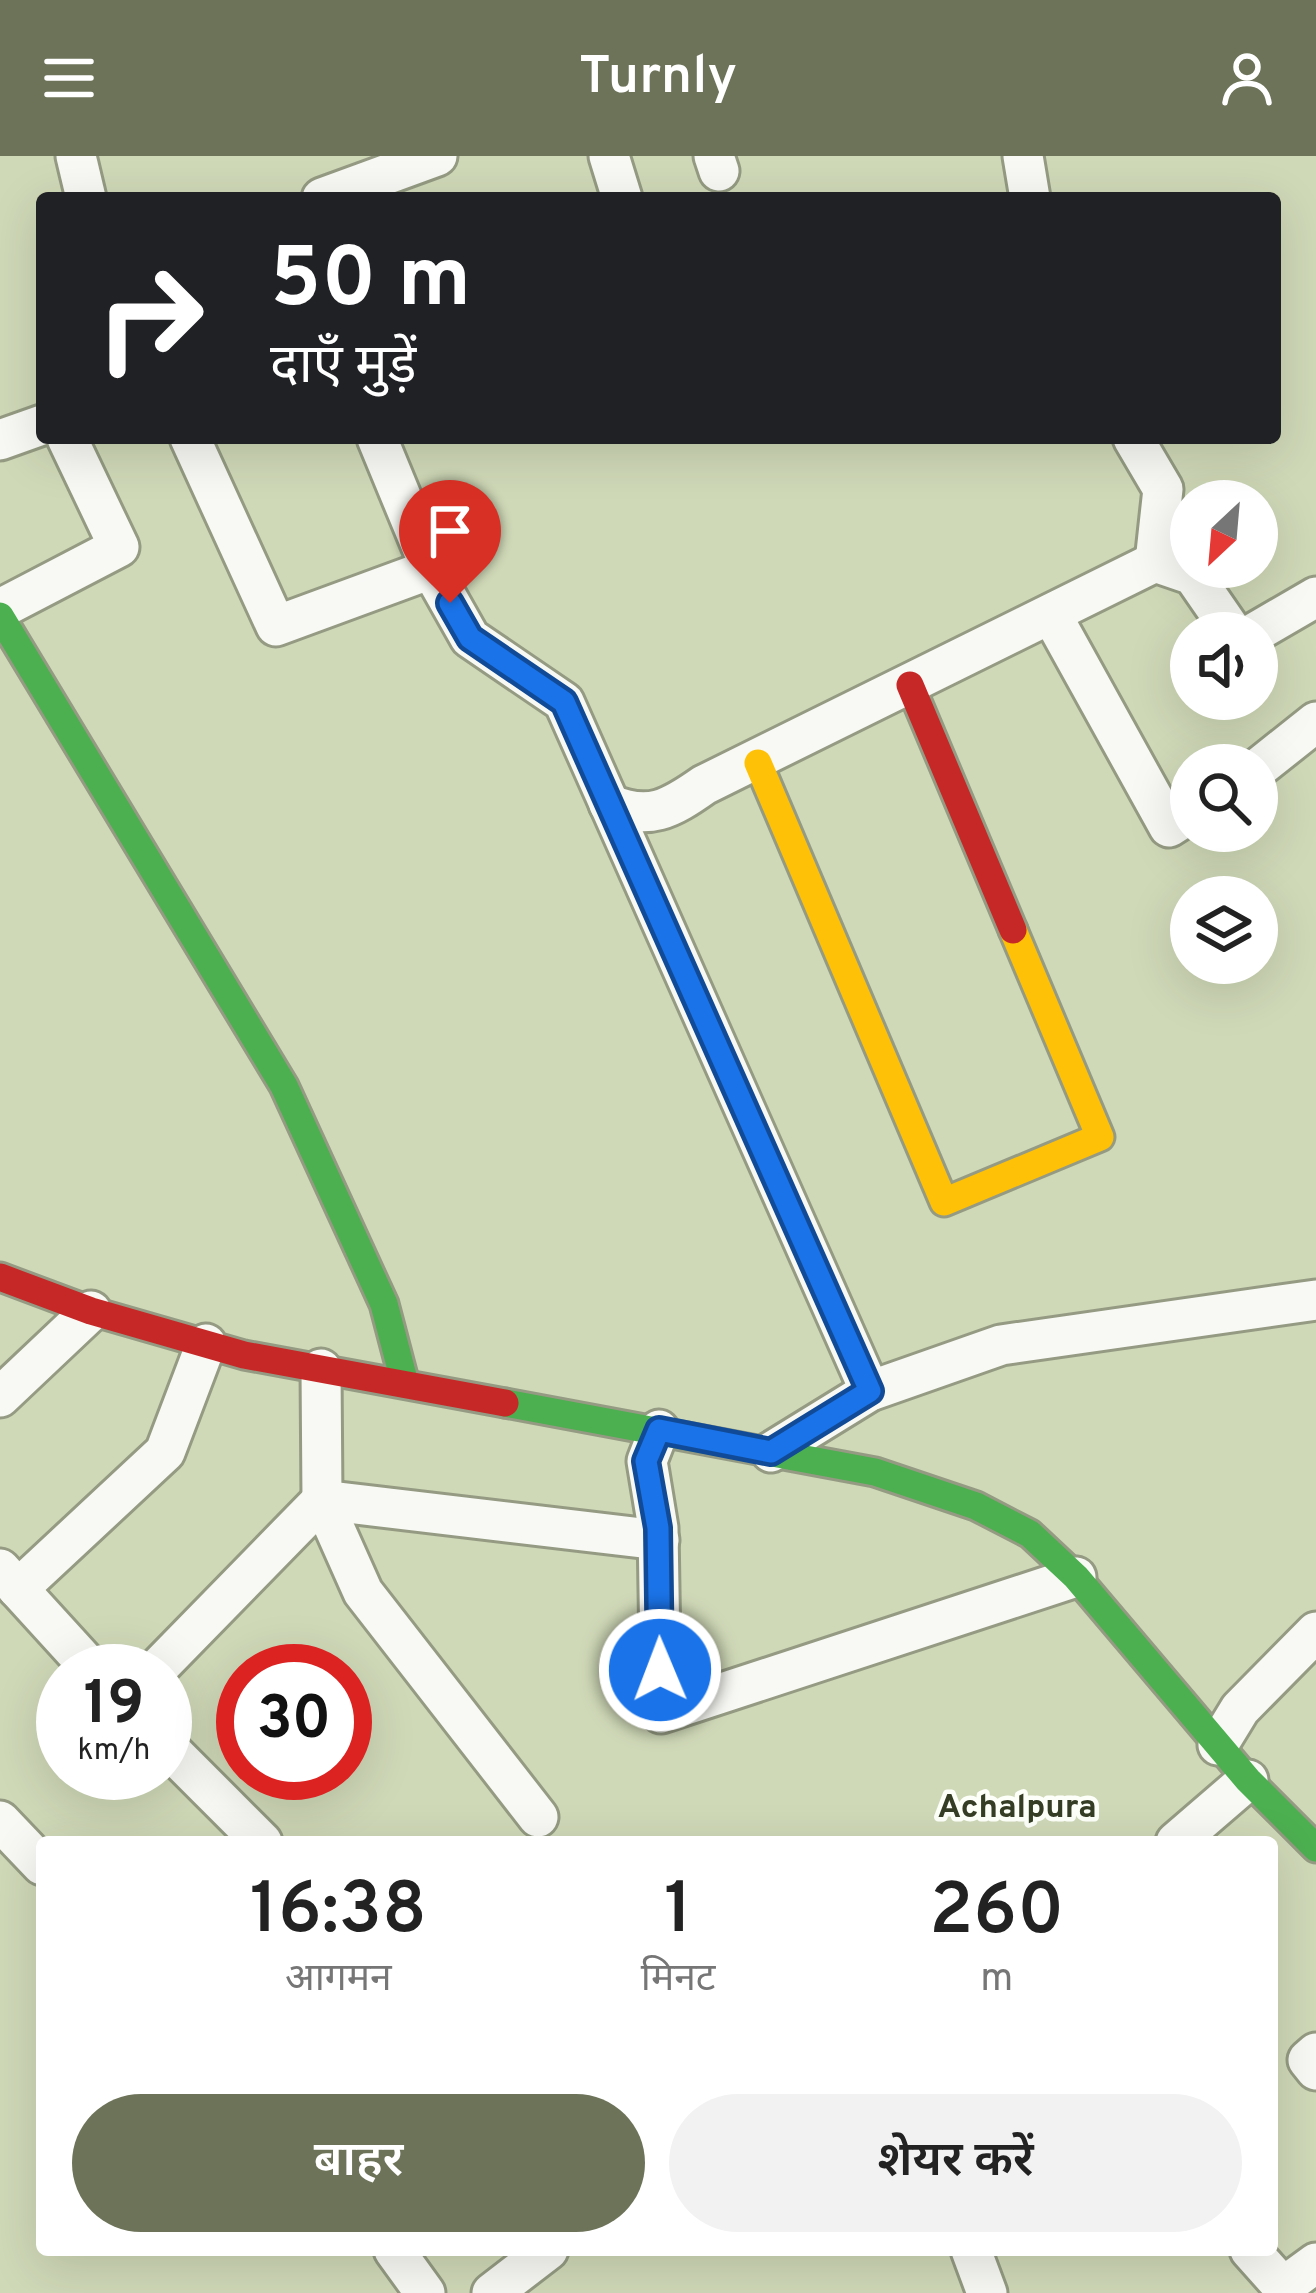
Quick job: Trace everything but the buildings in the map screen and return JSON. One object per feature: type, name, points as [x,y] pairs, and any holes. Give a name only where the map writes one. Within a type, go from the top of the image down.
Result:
[{"type":"street","points":[[76,156],[85,192]]},
{"type":"street","points":[[338,192],[436,156]]},
{"type":"street","points":[[609,156],[620,192]]},
{"type":"street","points":[[1023,156],[1029,192]]},
{"type":"street","points":[[0,440],[36,426]]},
{"type":"street","points":[[71,444],[119,547],[0,612],[284,1085],[384,1304],[405,1384]]},
{"type":"street","points":[[193,444],[275,626],[431,568]]},
{"type":"street","points":[[379,444],[431,568],[470,638],[564,702],[870,1391]]},
{"type":"street","points":[[1137,444],[1163,489],[1155,562]]},
{"type":"street","points":[[609,804],[631,814],[665,813],[704,785],[758,763],[1155,562],[1193,575],[1219,612]]},
{"type":"street","points":[[1278,619],[1316,597]]},
{"type":"street","points":[[1051,614],[1170,826]]},
{"type":"street","points":[[758,763],[944,1202],[1100,1137],[910,686]]},
{"type":"street","points":[[1278,752],[1316,722]]},
{"type":"street","points":[[0,1276],[91,1311],[206,1344],[875,1472],[976,1506],[1030,1534],[1076,1577],[1248,1780],[1316,1849]]},
{"type":"street","points":[[771,1452],[870,1391],[1001,1345],[1316,1300]]},
{"type":"street","points":[[0,1397],[91,1311]]},
{"type":"street","points":[[68,1644],[9,1579],[165,1453],[206,1344]]},
{"type":"street","points":[[321,1369],[322,1500],[363,1592],[538,1817]]},
{"type":"street","points":[[659,1430],[646,1461],[658,1540],[661,1713],[1076,1577]]},
{"type":"street","points":[[322,1500],[658,1540]]},
{"type":"street","points":[[181,1644],[322,1500]]},
{"type":"street","points":[[1218,1745],[1240,1709],[1316,1632]]},
{"type":"street","points":[[192,1777],[240,1835]]},
{"type":"street","points":[[1183,1836],[1248,1780]]},
{"type":"street","points":[[1,1824],[36,1858]]},
{"type":"street","points":[[1316,2053],[1308,2060],[1316,2070]]},
{"type":"street","points":[[398,2256],[425,2293]]},
{"type":"street","points":[[492,2293],[540,2256]]},
{"type":"street","points":[[973,2256],[987,2293]]},
{"type":"street","points":[[1255,2256],[1283,2287],[1316,2263]]},
{"type":"traffic: fast","points":[[0,616],[284,1086],[384,1304],[405,1384]]},
{"type":"traffic: fast","points":[[505,1403],[875,1472],[976,1506],[1030,1534],[1076,1577],[1248,1780],[1316,1848]]},
{"type":"traffic: slow","points":[[758,763],[944,1202],[1100,1137],[1013,930]]},
{"type":"traffic: jam","points":[[910,685],[1013,930]]},
{"type":"traffic: jam","points":[[0,1277],[91,1311],[244,1355],[505,1403]]},
{"type":"district","name":"Achalpura","points":[[1017,1805]]},
{"type":"route","points":[[450,603],[470,638],[564,702],[870,1391],[771,1452],[659,1430],[646,1461],[658,1528],[660,1670]]}]
